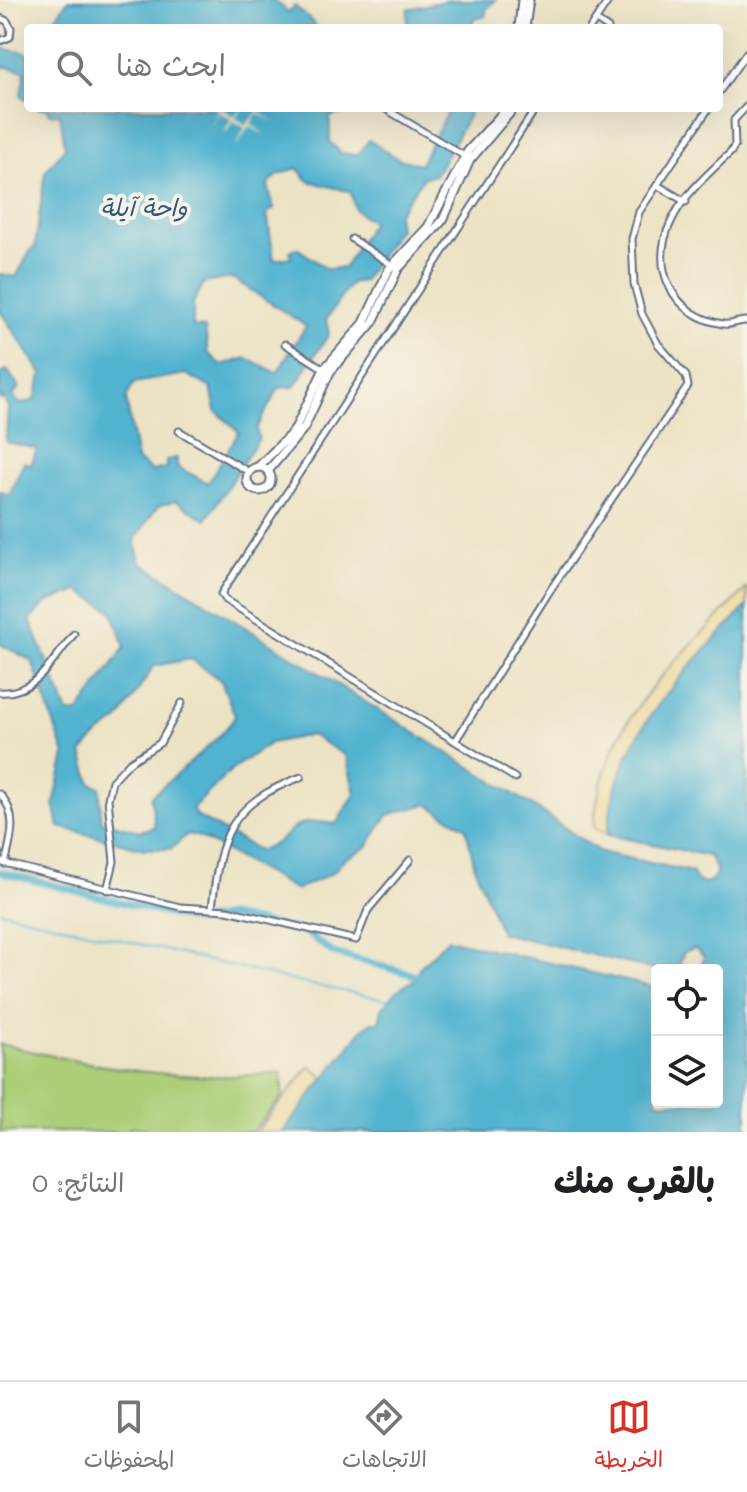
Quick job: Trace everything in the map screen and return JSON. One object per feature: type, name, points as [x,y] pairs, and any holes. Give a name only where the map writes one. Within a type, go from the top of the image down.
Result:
[{"type":"street","points":[[519,24],[522,0]]},
{"type":"street","points":[[526,24],[529,0]]},
{"type":"street","points":[[593,24],[609,0]]},
{"type":"street","points":[[0,18],[7,21],[11,28],[10,37],[0,41]]},
{"type":"street","points":[[596,20],[602,24]]},
{"type":"street","points":[[723,86],[747,52]]},
{"type":"street","points":[[747,106],[734,120],[735,145],[731,152],[672,219],[665,237],[662,262],[667,288],[682,305],[725,325],[747,321]]},
{"type":"street","points":[[391,112],[467,158]]},
{"type":"street","points":[[246,470],[258,467],[294,431],[324,369],[364,323],[392,265],[438,214],[467,158],[504,112]]},
{"type":"street","points":[[467,158],[510,112]]},
{"type":"street","points":[[515,778],[225,600],[221,590],[533,112]]},
{"type":"street","points":[[456,740],[549,592],[688,386],[686,376],[650,331],[634,284],[632,239],[636,218],[706,112]]},
{"type":"street","points":[[657,185],[686,202]]},
{"type":"street","points":[[352,239],[392,265]]},
{"type":"street","points":[[285,344],[324,369]]},
{"type":"street","points":[[179,431],[246,470],[248,483],[261,491],[270,483],[268,471],[304,428],[324,369]]},
{"type":"street","points":[[258,467],[268,471]]},
{"type":"street","points":[[0,692],[18,691],[35,682],[74,634]]},
{"type":"street","points":[[107,890],[114,862],[108,799],[112,781],[130,762],[160,743],[182,703]]},
{"type":"street","points":[[212,908],[220,851],[231,828],[257,797],[301,777]]},
{"type":"street","points":[[0,794],[8,805],[12,822],[3,863],[180,907],[212,908],[356,940],[368,910],[410,860]]},
{"type":"green space","points":[[0,1044],[105,1066],[175,1075],[282,1072],[282,1097],[252,1132],[158,1132],[132,1126],[127,1132],[0,1132]]},
{"type":"sand","points":[[747,588],[747,606],[676,682],[637,738],[622,768],[612,800],[608,835],[594,828],[599,790],[611,755],[627,724],[669,668]]},
{"type":"sand","points":[[310,1066],[324,1078],[283,1132],[256,1132]]},
{"type":"water","points":[[68,0],[274,0],[288,12],[295,6],[315,24],[51,24]]},
{"type":"water","points":[[448,0],[496,0],[487,8],[485,17],[474,19],[472,24],[407,24],[408,9]]},
{"type":"water","points":[[0,48],[24,52],[24,71],[0,66]]},
{"type":"water","name":"واحة آيلة","points":[[48,112],[341,112],[330,117],[330,142],[341,153],[357,155],[369,140],[399,159],[420,164],[448,112],[468,112],[435,175],[424,177],[397,214],[399,228],[363,281],[351,283],[326,320],[329,334],[294,387],[279,388],[256,429],[259,438],[206,520],[176,501],[158,506],[135,539],[140,562],[533,806],[600,852],[692,872],[696,880],[704,884],[713,879],[717,871],[709,856],[608,835],[612,800],[622,768],[655,709],[699,656],[747,606],[747,1132],[283,1132],[361,1031],[371,1022],[379,1022],[382,1008],[398,990],[417,978],[419,968],[448,939],[651,987],[651,1108],[723,1108],[723,964],[701,964],[704,957],[695,948],[684,952],[680,964],[651,964],[651,969],[501,933],[475,868],[466,828],[427,804],[388,815],[366,848],[344,859],[333,873],[296,890],[200,837],[188,834],[171,849],[144,849],[59,827],[54,804],[65,755],[32,661],[0,644],[0,491],[9,495],[24,462],[31,465],[37,449],[6,442],[8,407],[3,398],[0,400],[0,375],[7,370],[19,387],[13,396],[20,404],[35,400],[42,374],[0,311],[0,274],[16,277],[32,248],[35,248],[45,172],[65,148],[60,114]],"holes":[[[297,168],[309,181],[351,192],[355,210],[372,222],[344,268],[327,269],[297,248],[290,251],[291,257],[274,260],[267,213],[274,209],[268,185],[278,175]],[[232,278],[306,326],[277,373],[247,358],[221,365],[208,353],[205,328],[193,327],[193,303],[204,283]],[[186,374],[211,388],[216,411],[239,432],[208,483],[177,467],[177,458],[166,460],[166,468],[152,471],[137,460],[126,398],[134,383]],[[79,591],[112,611],[125,647],[78,713],[68,713],[30,620],[47,602]],[[191,659],[221,681],[235,716],[210,745],[151,797],[155,827],[140,831],[101,821],[100,787],[91,783],[82,753],[97,736],[119,720],[154,666]],[[311,735],[346,756],[355,794],[336,824],[307,822],[260,851],[198,817],[192,809],[232,769],[270,743]]]},
{"type":"pier","points":[[220,112],[227,112],[233,117],[240,112],[236,118],[246,125],[257,112],[275,122],[257,114],[251,124],[265,135],[249,126],[234,150],[245,128],[234,121],[223,136],[231,119]]},
{"type":"waterway","points":[[0,872],[196,921],[230,916],[305,932],[333,953],[418,976]]},
{"type":"waterway","points":[[0,911],[307,984],[389,1000]]}]
